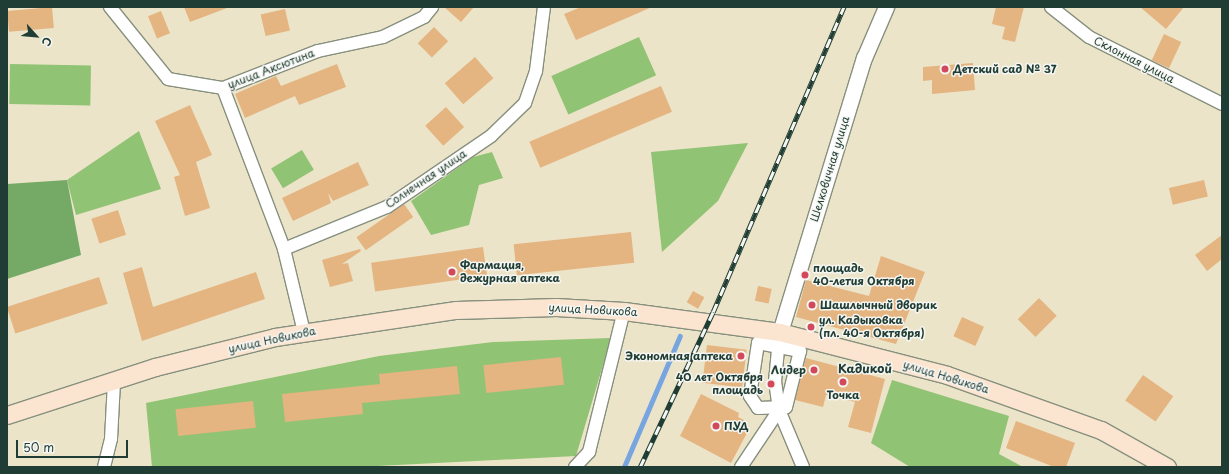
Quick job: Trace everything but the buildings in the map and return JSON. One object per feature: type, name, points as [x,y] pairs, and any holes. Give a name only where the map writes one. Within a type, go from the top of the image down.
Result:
[{"type":"main road","name":"улица Новикова","points":[[7,415],[155,367],[304,332],[456,310],[556,307],[624,311],[779,340],[947,375],[1101,430],[1167,467]]},
{"type":"street","name":"улица Аксютина","points":[[110,7],[168,79],[223,88],[318,51],[383,37],[424,17],[432,7]]},
{"type":"street","name":"Солнечная улица","points":[[284,249],[387,207],[491,136],[525,103],[536,71],[544,7]]},
{"type":"street","name":"Шелковичная улица","points":[[779,340],[864,58],[886,7]]},
{"type":"street","name":"Склонная улица","points":[[1051,7],[1089,37],[1222,104]]},
{"type":"street","points":[[223,88],[284,249],[304,332]]},
{"type":"street","points":[[575,467],[589,452],[624,311]]},
{"type":"street","points":[[779,340],[775,381],[778,409],[803,467]]},
{"type":"street","points":[[779,340],[800,351],[786,407],[778,409],[758,408],[750,396],[758,343],[779,340]]},
{"type":"street","points":[[104,467],[111,438],[114,381]]},
{"type":"street","points":[[741,467],[778,409]]},
{"type":"green space","points":[[639,37],[656,75],[568,114],[551,76]]},
{"type":"green space","points":[[10,64],[91,65],[90,105],[9,104]]},
{"type":"green space","points":[[139,131],[161,189],[76,215],[67,180]]},
{"type":"green space","points":[[748,143],[718,201],[662,252],[651,152]]},
{"type":"green space","points":[[302,150],[314,170],[283,188],[271,169]]},
{"type":"green space","points":[[492,152],[503,178],[479,185],[469,225],[431,235],[411,201],[473,157]]},
{"type":"green space","points":[[67,180],[81,255],[7,279],[7,184]]},
{"type":"green space","points":[[611,338],[576,456],[358,467],[152,467],[146,403],[379,356],[493,342]]},
{"type":"green space","points":[[892,380],[1009,416],[999,454],[1023,467],[910,467],[871,443]]},
{"type":"waterway","points":[[624,467],[680,336]]},
{"type":"railway","points":[[640,467],[713,312],[844,7]]},
{"type":"place","name":"Детский сад № 37","points":[[945,69]]},
{"type":"place","name":"Фармация, дежурная аптека","points":[[452,272]]},
{"type":"place","name":"площадь 40-летия Октября","points":[[805,275]]},
{"type":"place","name":"Шашлычный дворик","points":[[812,305]]},
{"type":"place","name":"ул. Кадыковка (пл. 40-я Октября)","points":[[811,327]]},
{"type":"place","name":"Экономная аптека","points":[[741,356]]},
{"type":"place","name":"Лидер","points":[[814,370]]},
{"type":"place","name":"Точка","points":[[843,382]]},
{"type":"place","name":"40 лет Октября площадь","points":[[771,384]]},
{"type":"place","name":"ПУД","points":[[716,426]]},
{"type":"district","name":"Кадикой","points":[[865,369]]}]
